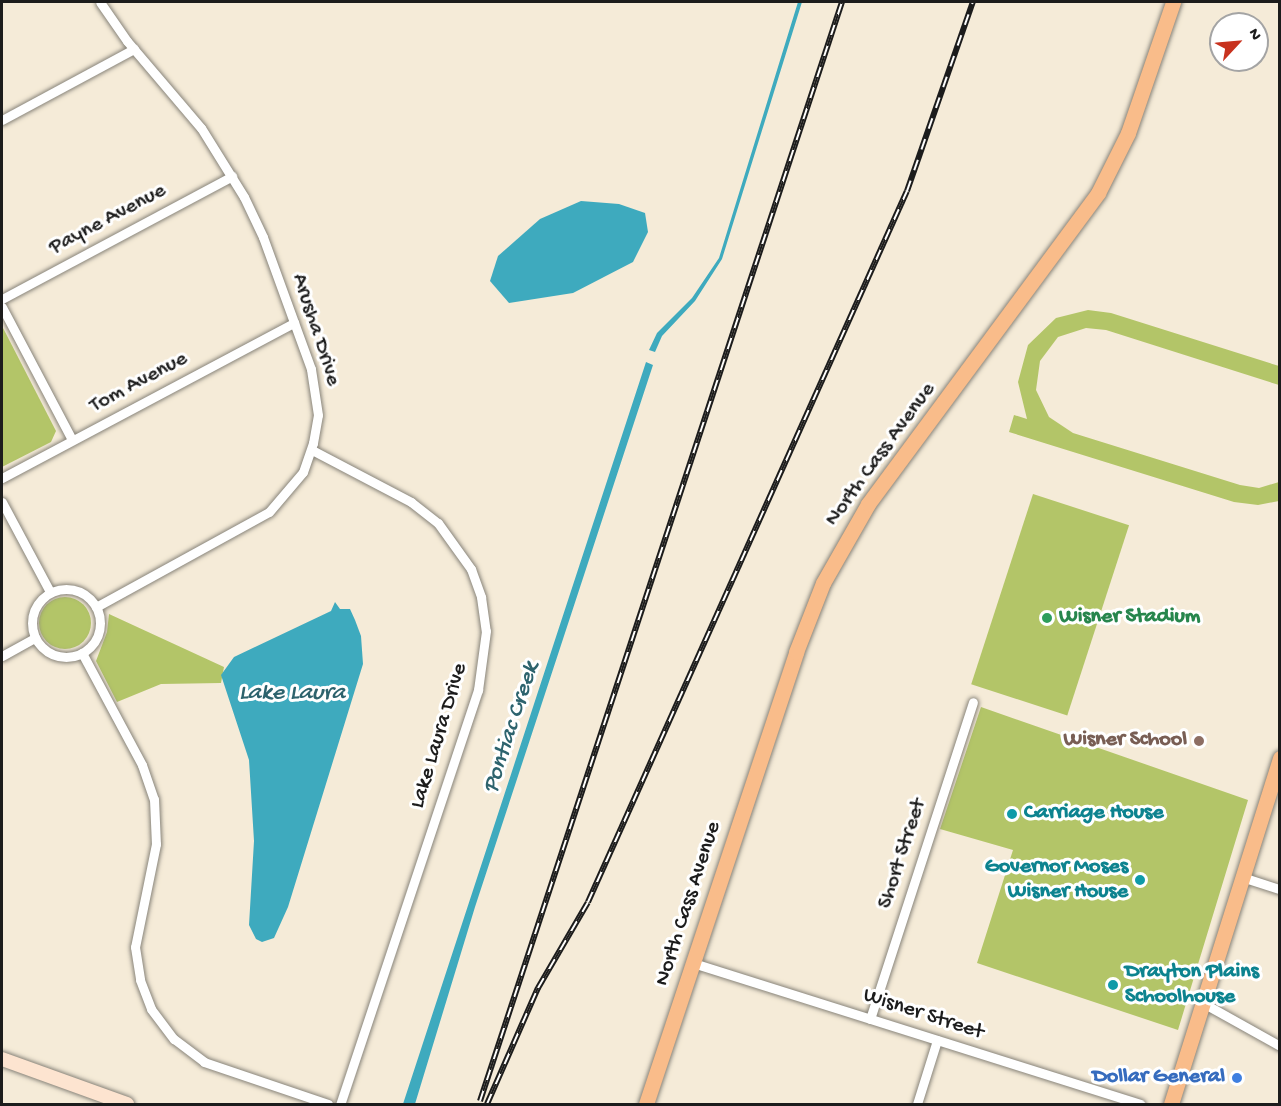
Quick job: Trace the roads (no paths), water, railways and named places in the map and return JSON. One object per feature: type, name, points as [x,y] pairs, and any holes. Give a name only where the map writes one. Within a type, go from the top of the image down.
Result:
[{"type":"main road","name":"North Cass Avenue","points":[[646,1104],[798,644],[823,584],[868,504],[1098,193],[1135,116],[1173,2]]},
{"type":"main road","points":[[1171,1104],[1280,758]]},
{"type":"street","name":"Arusha Drive","points":[[96,607],[261,518],[292,488],[312,450],[318,416],[316,388],[294,323],[260,231],[232,176],[192,115],[134,50],[100,2]]},
{"type":"street","points":[[2,120],[134,50]]},
{"type":"street","name":"Payne Avenue","points":[[2,299],[232,176]]},
{"type":"street","points":[[2,307],[72,440]]},
{"type":"street","name":"Tom Avenue","points":[[2,478],[294,323]]},
{"type":"street","name":"Lake Laura Drive","points":[[312,450],[411,502],[443,528],[471,568],[481,597],[486,631],[478,690],[340,1104]]},
{"type":"street","points":[[2,502],[50,592]]},
{"type":"street","points":[[76,590],[96,607],[98,633],[82,653],[56,655],[35,639],[33,612],[50,592],[76,590]]},
{"type":"street","points":[[2,656],[35,639]]},
{"type":"street","points":[[82,653],[146,774],[154,799],[156,844],[135,946],[140,980],[151,1009],[174,1039],[204,1062],[328,1104]]},
{"type":"street","name":"Short Street","points":[[870,1019],[973,702]]},
{"type":"street","points":[[1242,877],[1280,889]]},
{"type":"street","name":"Wisner Street","points":[[693,963],[1140,1104]]},
{"type":"street","points":[[1203,1003],[1280,1046]]},
{"type":"street","points":[[917,1104],[938,1040]]},
{"type":"street","points":[[2,1059],[127,1104]]},
{"type":"water","points":[[798,2],[802,2],[722,259],[695,301],[662,336],[655,352],[649,350],[657,333],[692,298],[719,258]]},
{"type":"water","points":[[581,201],[619,204],[645,213],[648,232],[633,262],[573,293],[509,303],[490,281],[498,256],[540,219]]},
{"type":"water","points":[[646,362],[653,365],[475,907],[415,1104],[403,1104]]},
{"type":"water","name":"Lake Laura","points":[[335,602],[340,609],[350,609],[355,620],[361,636],[363,664],[288,907],[274,938],[262,942],[256,939],[249,925],[254,841],[249,760],[221,675],[234,657],[331,611]]},
{"type":"railway","points":[[480,1101],[842,2]]},
{"type":"railway","points":[[487,1104],[538,988],[588,902],[907,191],[973,2]]},
{"type":"place","name":"Wisner Stadium","points":[[1047,618]]},
{"type":"place","name":"Wisner School","points":[[1199,741]]},
{"type":"place","name":"Carriage House","points":[[1012,814]]},
{"type":"place","name":"Governor Moses Wisner House","points":[[1140,880]]},
{"type":"place","name":"Drayton Plains Schoolhouse","points":[[1113,985]]},
{"type":"place","name":"Dollar General","points":[[1237,1078]]},
{"type":"water label","name":"Pontiac Creek","points":[[512,728]]}]
